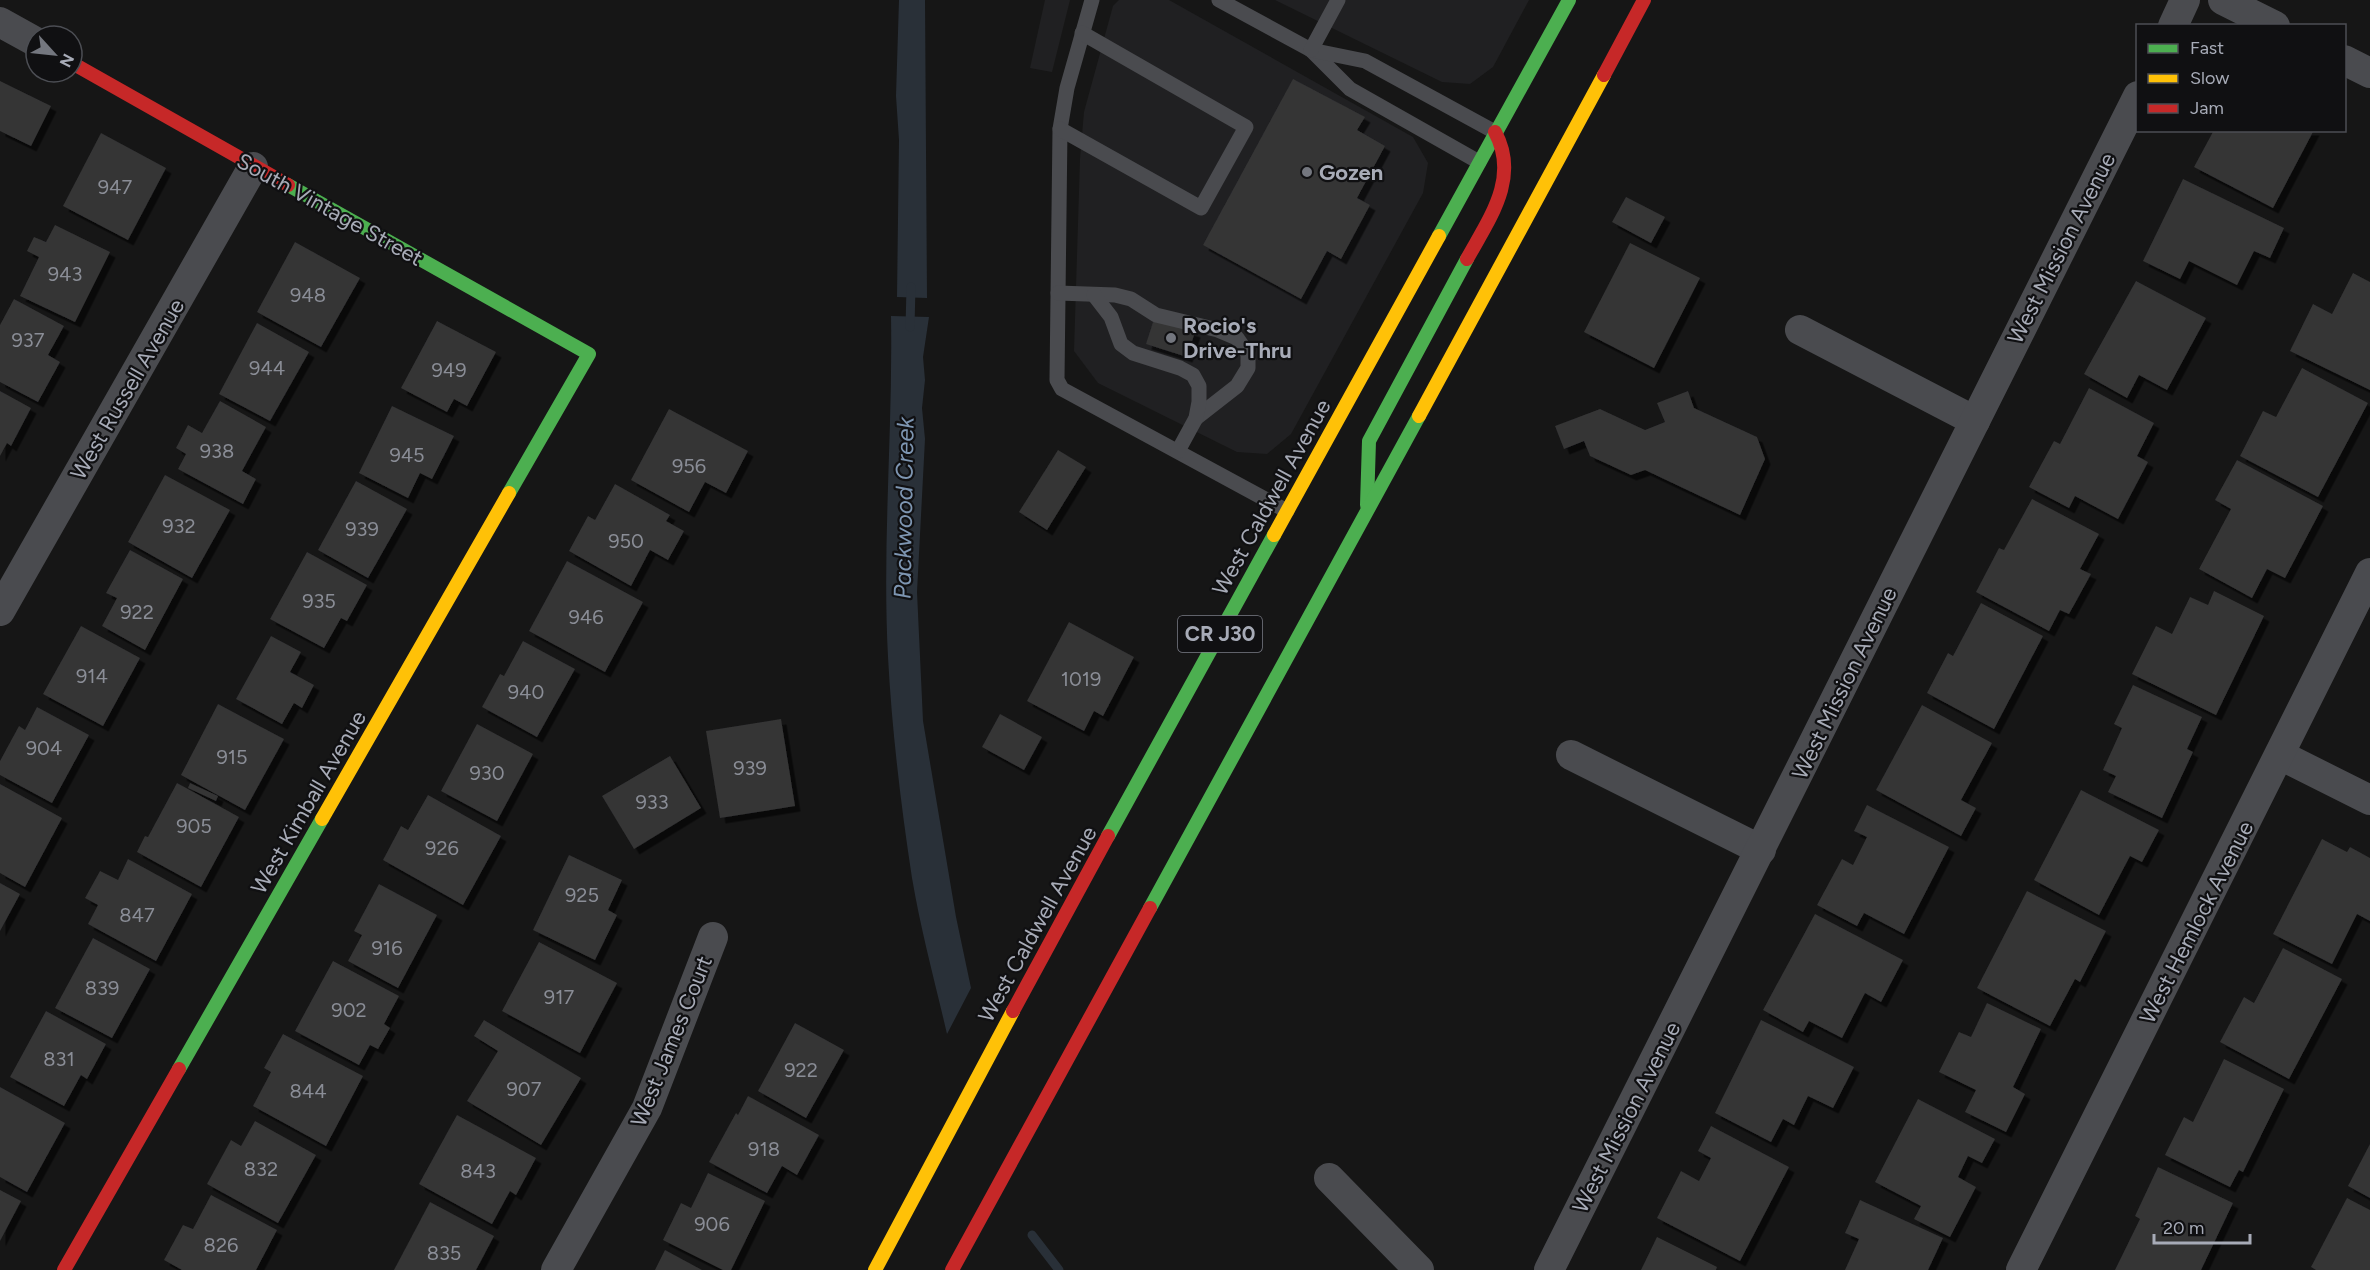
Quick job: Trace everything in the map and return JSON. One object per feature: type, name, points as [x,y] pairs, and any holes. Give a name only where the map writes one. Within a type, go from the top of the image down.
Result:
[{"type":"main road","name":"West Caldwell Avenue","points":[[876,1270],[1024,988],[1569,0]]},
{"type":"main road","name":"CR J30","points":[[952,1270],[1644,0]]},
{"type":"main road","name":"South Vintage Street","points":[[84,70],[589,354]]},
{"type":"main road","points":[[1367,512],[1369,441],[1499,200],[1506,164],[1504,147],[1495,132]]},
{"type":"main road","name":"West Kimball Avenue","points":[[63,1270],[589,354]]},
{"type":"street","points":[[2174,24],[2185,0]]},
{"type":"street","points":[[2223,0],[2270,24]]},
{"type":"street","points":[[0,22],[24,35]]},
{"type":"street","points":[[2346,61],[2370,73]]},
{"type":"street","name":"West Mission Avenue","points":[[1549,1270],[2136,100]]},
{"type":"street","name":"West Russell Avenue","points":[[0,611],[254,167]]},
{"type":"street","points":[[1800,330],[1975,421]]},
{"type":"street","name":"West Hemlock Avenue","points":[[2020,1270],[2370,573]]},
{"type":"street","points":[[1571,755],[1761,850]]},
{"type":"street","points":[[2280,755],[2370,800]]},
{"type":"street","name":"West James Court","points":[[556,1270],[647,1108],[713,937]]},
{"type":"street","points":[[1329,1178],[1419,1270]]},
{"type":"lane","points":[[1092,0],[1067,88],[1060,129],[1057,380],[1062,388],[1287,511]]},
{"type":"lane","points":[[1219,0],[1311,50],[1350,89],[1479,162]]},
{"type":"lane","points":[[1311,50],[1338,0]]},
{"type":"lane","points":[[1060,129],[1202,208],[1246,127],[1082,33]]},
{"type":"lane","points":[[1311,50],[1365,60],[1495,132]]},
{"type":"lane","points":[[1058,293],[1115,295],[1131,299],[1156,315],[1218,330],[1237,338],[1248,354],[1248,368],[1237,386],[1196,418]]},
{"type":"lane","points":[[1094,295],[1111,317],[1121,344],[1133,353],[1180,368],[1193,375],[1198,386],[1199,402],[1196,418],[1178,451]]},
{"type":"shaded area","points":[[1045,0],[1070,0],[1052,72],[1030,68]]},
{"type":"shaded area","points":[[1119,0],[1169,0],[1413,137],[1428,163],[1423,193],[1291,434],[1267,454],[1237,452],[1098,383],[1074,351],[1080,159],[1084,112],[1113,6]]},
{"type":"shaded area","points":[[1275,0],[1529,0],[1493,67],[1470,84],[1442,82]]},
{"type":"water","points":[[899,0],[925,0],[927,298],[897,297],[899,140],[896,96]]},
{"type":"water","name":"Packwood Creek","points":[[891,316],[929,317],[923,357],[925,380],[922,408],[925,439],[917,592],[923,721],[956,917],[971,988],[947,1034],[912,878],[892,713],[886,614]]},
{"type":"building","name":"Gozen","points":[[1293,79],[1365,117],[1357,130],[1385,146],[1357,198],[1370,205],[1341,259],[1327,251],[1301,299],[1203,245]]},
{"type":"building","points":[[0,81],[51,106],[31,146],[0,131]]},
{"type":"building","points":[[2213,132],[2313,132],[2273,208],[2194,167]]},
{"type":"building","points":[[101,133],[166,168],[128,240],[63,206]]},
{"type":"building","points":[[2183,179],[2284,228],[2270,258],[2254,251],[2237,285],[2189,261],[2180,279],[2143,261]]},
{"type":"building","points":[[1626,197],[1665,217],[1651,243],[1612,222]]},
{"type":"building","points":[[55,225],[110,252],[75,322],[20,296],[39,257],[27,251],[34,237],[46,242]]},
{"type":"building","points":[[295,242],[360,278],[321,347],[257,312]]},
{"type":"building","points":[[1630,243],[1700,278],[1654,368],[1584,332]]},
{"type":"building","points":[[2353,273],[2370,282],[2370,390],[2290,351],[2313,304],[2332,314]]},
{"type":"building","points":[[2136,281],[2206,318],[2167,390],[2139,375],[2127,398],[2084,374]]},
{"type":"building","points":[[14,299],[64,326],[48,355],[60,362],[38,402],[0,382],[0,325]]},
{"type":"building","name":"Rocio's Drive-Thru","points":[[1154,319],[1195,332],[1187,357],[1146,344]]},
{"type":"building","points":[[437,321],[496,352],[467,406],[454,399],[447,412],[401,388]]},
{"type":"building","points":[[257,323],[309,352],[270,421],[219,394]]},
{"type":"building","points":[[2302,368],[2368,403],[2318,497],[2240,456],[2263,411],[2276,417]]},
{"type":"building","points":[[2089,388],[2154,423],[2137,456],[2148,462],[2118,519],[2075,496],[2069,508],[2029,487],[2054,441],[2060,444]]},
{"type":"building","points":[[0,391],[31,408],[11,446],[7,443],[0,456]]},
{"type":"building","points":[[1688,391],[1694,408],[1757,437],[1765,459],[1740,515],[1645,470],[1631,475],[1590,456],[1584,441],[1564,449],[1555,426],[1600,409],[1645,430],[1665,422],[1657,403]]},
{"type":"building","points":[[220,401],[266,427],[242,471],[256,479],[243,504],[178,469],[186,454],[176,448],[188,425],[202,433]]},
{"type":"building","points":[[392,406],[454,436],[432,479],[420,473],[408,498],[359,473]]},
{"type":"building","points":[[669,409],[748,451],[726,493],[705,482],[689,512],[631,480]]},
{"type":"building","points":[[1058,450],[1086,467],[1047,530],[1019,512]]},
{"type":"building","points":[[2237,460],[2323,506],[2285,578],[2267,569],[2252,598],[2199,569],[2231,509],[2215,500]]},
{"type":"building","points":[[165,475],[230,510],[192,578],[128,542]]},
{"type":"building","points":[[356,481],[407,509],[368,578],[318,550]]},
{"type":"building","points":[[615,484],[670,515],[666,521],[684,531],[668,560],[650,550],[631,586],[569,551],[588,516],[595,520]]},
{"type":"building","points":[[2032,499],[2099,534],[2080,569],[2091,574],[2069,614],[2060,610],[2049,631],[1976,592],[1999,548],[2004,550]]},
{"type":"building","points":[[130,550],[183,579],[145,650],[102,626],[117,598],[106,593]]},
{"type":"building","points":[[307,552],[367,585],[347,621],[341,618],[324,648],[270,619]]},
{"type":"building","points":[[567,561],[643,602],[605,672],[529,631]]},
{"type":"building","points":[[2214,591],[2264,616],[2216,715],[2132,674],[2156,626],[2172,634],[2190,597],[2208,605]]},
{"type":"building","points":[[1981,603],[2043,636],[1994,729],[1927,693],[1948,653],[1953,656]]},
{"type":"building","points":[[1069,622],[1134,657],[1103,716],[1094,711],[1084,731],[1027,701]]},
{"type":"building","points":[[81,626],[140,658],[103,726],[43,694]]},
{"type":"building","points":[[271,636],[301,652],[290,672],[314,685],[302,708],[294,703],[282,724],[236,699]]},
{"type":"building","points":[[523,641],[575,669],[537,737],[482,707],[500,674],[504,676]]},
{"type":"building","points":[[2133,685],[2202,717],[2187,749],[2193,752],[2162,818],[2108,792],[2116,776],[2103,770],[2122,728],[2114,724]]},
{"type":"building","points":[[218,704],[284,739],[245,810],[181,775]]},
{"type":"building","points":[[1922,705],[1992,743],[1961,800],[1976,808],[1961,836],[1876,790]]},
{"type":"building","points":[[37,707],[89,735],[52,803],[0,775],[0,761],[19,726],[25,730]]},
{"type":"building","points":[[1000,714],[1042,737],[1024,770],[982,747]]},
{"type":"building","points":[[781,719],[795,806],[720,818],[706,731]]},
{"type":"building","points":[[477,724],[533,754],[497,821],[441,791]]},
{"type":"building","points":[[670,756],[701,808],[634,849],[602,796]]},
{"type":"building","points":[[177,783],[239,817],[201,887],[137,852],[145,836],[148,837]]},
{"type":"building","points":[[190,783],[218,796],[216,801],[188,788]]},
{"type":"building","points":[[0,784],[62,818],[25,887],[0,873]]},
{"type":"building","points":[[2081,790],[2159,830],[2142,862],[2130,856],[2099,915],[2034,880]]},
{"type":"building","points":[[428,795],[501,836],[463,905],[383,860],[401,826],[408,830]]},
{"type":"building","points":[[1867,805],[1949,847],[1904,934],[1864,913],[1857,926],[1817,905],[1842,859],[1853,865],[1867,837],[1854,831]]},
{"type":"building","points":[[2322,839],[2347,852],[2350,847],[2370,858],[2370,921],[2357,914],[2332,964],[2273,934]]},
{"type":"building","points":[[569,855],[622,880],[608,910],[617,915],[595,960],[533,930]]},
{"type":"building","points":[[128,859],[192,894],[156,961],[88,924],[98,905],[85,898],[100,871],[118,880]]},
{"type":"building","points":[[0,883],[20,894],[0,931]]},
{"type":"building","points":[[379,884],[437,915],[398,988],[348,961],[362,935],[354,931]]},
{"type":"building","points":[[2027,891],[2106,931],[2080,982],[2075,979],[2050,1026],[1977,988]]},
{"type":"building","points":[[1815,914],[1903,960],[1881,1002],[1865,993],[1842,1038],[1809,1021],[1803,1032],[1763,1010]]},
{"type":"building","points":[[93,938],[150,969],[112,1038],[55,1008]]},
{"type":"building","points":[[539,942],[617,983],[580,1053],[502,1011]]},
{"type":"building","points":[[2283,948],[2342,979],[2289,1079],[2220,1042],[2244,997],[2254,1003]]},
{"type":"building","points":[[333,961],[399,996],[384,1024],[390,1028],[378,1049],[370,1045],[359,1065],[295,1031]]},
{"type":"building","points":[[1987,1003],[2041,1029],[2013,1087],[2025,1094],[2006,1132],[1965,1112],[1976,1090],[1939,1072],[1959,1032],[1971,1037]]},
{"type":"building","points":[[46,1011],[106,1044],[87,1079],[81,1075],[64,1106],[10,1077]]},
{"type":"building","points":[[484,1020],[581,1078],[541,1145],[467,1101],[498,1051],[474,1036]]},
{"type":"building","points":[[1761,1020],[1854,1067],[1833,1108],[1808,1096],[1794,1125],[1783,1119],[1771,1142],[1715,1113]]},
{"type":"building","points":[[795,1023],[844,1050],[806,1118],[758,1091]]},
{"type":"building","points":[[283,1034],[363,1076],[326,1146],[253,1106],[271,1072],[264,1068]]},
{"type":"building","points":[[2224,1059],[2284,1089],[2243,1172],[2239,1170],[2230,1187],[2165,1155],[2184,1117],[2193,1122]]},
{"type":"building","points":[[0,1087],[65,1123],[27,1192],[0,1177]]},
{"type":"building","points":[[748,1096],[819,1135],[797,1175],[782,1166],[767,1193],[709,1162]]},
{"type":"building","points":[[1918,1099],[1995,1139],[1982,1163],[1968,1156],[1958,1177],[1976,1187],[1950,1237],[1914,1219],[1921,1206],[1875,1182]]},
{"type":"building","points":[[457,1115],[536,1158],[516,1195],[510,1191],[492,1224],[419,1184]]},
{"type":"building","points":[[255,1121],[316,1155],[278,1223],[207,1184],[231,1140],[241,1146]]},
{"type":"building","points":[[1711,1126],[1789,1167],[1740,1261],[1657,1218],[1681,1171],[1699,1181],[1711,1158],[1698,1151]]},
{"type":"building","points":[[2370,1144],[2370,1198],[2348,1186]]},
{"type":"building","points":[[2158,1167],[2233,1203],[2201,1270],[2115,1270],[2140,1219],[2135,1216]]},
{"type":"building","points":[[708,1173],[765,1201],[731,1270],[723,1270],[663,1240],[681,1203],[691,1208]]},
{"type":"building","points":[[0,1190],[21,1201],[0,1241]]},
{"type":"building","points":[[211,1195],[277,1230],[256,1270],[182,1270],[164,1260],[183,1225],[193,1229]]},
{"type":"building","points":[[2347,1198],[2370,1210],[2370,1270],[2316,1270],[2311,1267]]},
{"type":"building","points":[[1860,1200],[1943,1238],[1928,1270],[1845,1270],[1859,1239],[1845,1233]]},
{"type":"building","points":[[430,1202],[494,1236],[476,1270],[394,1270]]},
{"type":"building","points":[[1657,1237],[1717,1267],[1716,1270],[1641,1270]]},
{"type":"building","points":[[665,1250],[702,1270],[655,1270]]},
{"type":"waterway","name":"Packwood Creek","points":[[910,327],[911,287]]},
{"type":"waterway","name":"Packwood Creek","points":[[1032,1235],[1059,1270]]},
{"type":"traffic: fast","points":[[1439,236],[1569,0]]},
{"type":"traffic: fast","points":[[288,185],[589,354],[509,493]]},
{"type":"traffic: fast","points":[[1367,505],[1369,441],[1467,259]]},
{"type":"traffic: fast","points":[[1150,908],[1419,416]]},
{"type":"traffic: fast","points":[[1108,836],[1274,535]]},
{"type":"traffic: fast","points":[[179,1069],[322,819]]},
{"type":"traffic: slow","points":[[1419,416],[1604,75]]},
{"type":"traffic: slow","points":[[1274,535],[1439,236]]},
{"type":"traffic: slow","points":[[322,819],[509,493]]},
{"type":"traffic: slow","points":[[875,1270],[1013,1011]]},
{"type":"traffic: jam","points":[[1604,75],[1644,0]]},
{"type":"traffic: jam","points":[[84,70],[288,185]]},
{"type":"traffic: jam","points":[[1467,259],[1492,213],[1503,182],[1502,149],[1495,132]]},
{"type":"traffic: jam","points":[[1013,1011],[1108,836]]},
{"type":"traffic: jam","points":[[952,1270],[1150,908]]},
{"type":"traffic: jam","points":[[64,1270],[179,1069]]},
{"type":"place","name":"Gozen","points":[[1307,172]]},
{"type":"place","name":"Rocio's Drive-Thru","points":[[1171,338]]}]
